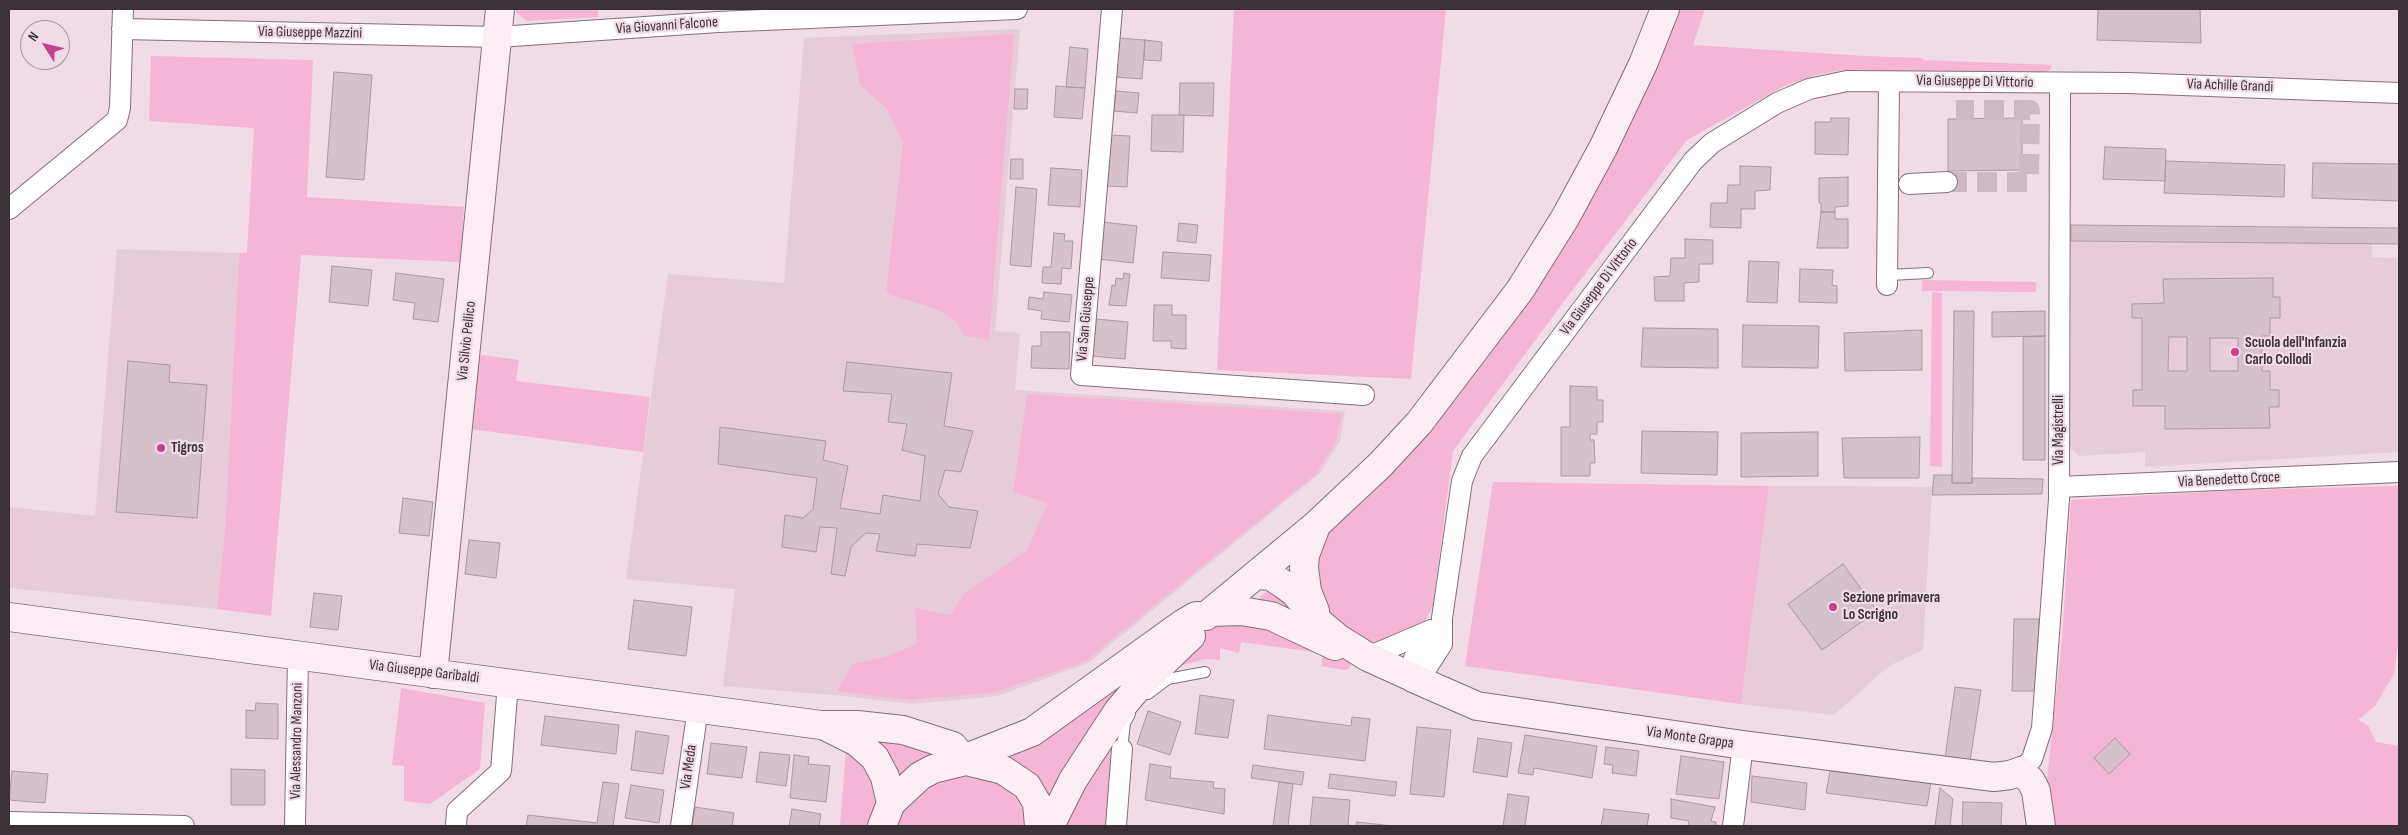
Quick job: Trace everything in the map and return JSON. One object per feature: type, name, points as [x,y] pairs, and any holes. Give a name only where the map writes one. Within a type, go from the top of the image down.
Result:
[{"type":"street","points":[[9,209],[116,120],[120,108],[123,9]]},
{"type":"street","name":"Via Silvio Pellico","points":[[433,674],[500,9]]},
{"type":"street","name":"Via Giovanni Falcone","points":[[498,37],[718,22],[1017,9]]},
{"type":"street","name":"Via San Giuseppe","points":[[1112,9],[1081,375],[1364,395]]},
{"type":"street","points":[[1050,826],[1073,780],[1118,711],[1140,685],[1204,623],[1209,614],[1258,575],[1354,491],[1419,423],[1520,290],[1565,218],[1603,148],[1643,64],[1665,9]]},
{"type":"street","name":"Via Giuseppe Mazzini","points":[[122,29],[498,37]]},
{"type":"street","name":"Via Giuseppe Di Vittorio","points":[[1451,695],[1444,687],[1442,681],[1438,631],[1462,481],[1472,456],[1693,161],[1712,143],[1777,103],[1799,93],[1834,82],[2060,83]]},
{"type":"street","points":[[1888,275],[1889,82]]},
{"type":"street","name":"Via Achille Grandi","points":[[2060,83],[2128,83],[2399,93]]},
{"type":"street","name":"Via Magistrelli","points":[[2021,771],[2032,759],[2042,728],[2059,487],[2060,83]]},
{"type":"street","points":[[1909,184],[1947,182]]},
{"type":"street","name":"Via Benedetto Croce","points":[[2059,487],[2399,472]]},
{"type":"street","name":"Via Monte Grappa","points":[[1316,525],[1305,555],[1304,568],[1310,601],[1321,624]]},
{"type":"street","name":"Via Monte Grappa","points":[[1258,575],[1271,576],[1294,592],[1321,624],[1368,657],[1477,706],[1743,745],[1994,777],[2010,775],[2021,771]]},
{"type":"street","name":"Via Monte Grappa","points":[[1209,614],[1241,611],[1271,616],[1356,655],[1368,657]]},
{"type":"street","points":[[887,815],[920,776],[933,769],[966,761],[981,752],[1014,741],[1043,726],[1184,623],[1196,616],[1209,614]]},
{"type":"street","name":"Via Giuseppe Garibaldi","points":[[15,616],[298,656],[821,724],[857,725],[903,730],[953,746],[966,761]]},
{"type":"street","points":[[1368,657],[1438,631]]},
{"type":"street","name":"Via Giuseppe Di Vittorio","points":[[1413,678],[1417,651],[1438,631]]},
{"type":"street","name":"Via Alessandro Manzoni","points":[[296,826],[298,656]]},
{"type":"street","points":[[456,826],[457,811],[500,771],[508,683]]},
{"type":"street","name":"Via Meda","points":[[681,826],[698,708]]},
{"type":"street","name":"Via Giuseppe Garibaldi","points":[[821,724],[857,742],[876,758],[885,777],[887,815]]},
{"type":"street","points":[[1733,826],[1743,745]]},
{"type":"street","points":[[1116,826],[1122,749]]},
{"type":"street","points":[[966,761],[1003,770],[1027,786],[1037,803],[1039,826]]},
{"type":"street","points":[[2021,771],[2031,781],[2036,792],[2041,826]]},
{"type":"street","points":[[9,822],[184,826]]},
{"type":"lane","points":[[1888,184],[1909,184]]},
{"type":"lane","points":[[1888,275],[1928,273]]},
{"type":"lane","points":[[1122,749],[1125,723],[1138,702],[1168,679],[1205,672]]},
{"type":"shaded area","points":[[516,9],[598,9],[598,17],[527,21],[516,12]]},
{"type":"shaded area","points":[[1234,9],[1446,9],[1411,379],[1217,370]]},
{"type":"shaded area","points":[[1679,9],[1705,9],[1693,45],[1923,58],[1923,60],[2052,65],[2050,70],[2044,73],[1844,70],[1820,74],[1786,85],[1687,140],[1453,451],[1433,606],[1423,625],[1377,647],[1347,635],[1313,594],[1319,536],[1437,422],[1494,346],[1658,63]]},
{"type":"shaded area","points":[[1020,29],[995,331],[1020,333],[1015,390],[1345,411],[1340,441],[1320,473],[1088,663],[997,696],[912,704],[844,696],[723,686],[735,589],[626,579],[668,274],[784,283],[804,38]]},
{"type":"shaded area","points":[[1014,34],[989,340],[965,336],[956,322],[939,310],[886,293],[903,143],[887,109],[860,84],[852,44]]},
{"type":"shaded area","points":[[151,56],[313,60],[307,197],[464,207],[460,262],[301,255],[271,616],[217,609],[225,529],[239,253],[247,253],[254,128],[149,121]]},
{"type":"shaded area","name":"Scuola dell'Infanzia Carlo Collodi","points":[[2071,241],[2372,244],[2372,257],[2399,258],[2399,452],[2145,467],[2145,452],[2079,456],[2070,446]]},
{"type":"shaded area","points":[[117,249],[239,253],[225,529],[217,609],[9,588],[9,507],[95,516]]},
{"type":"shaded area","points":[[1922,280],[2036,282],[2036,292],[1922,291]]},
{"type":"shaded area","points":[[1932,292],[1942,293],[1942,467],[1930,466]]},
{"type":"shaded area","points":[[482,355],[519,360],[516,381],[650,397],[643,452],[471,429],[478,358]]},
{"type":"shaded area","points":[[1027,394],[1342,414],[1336,441],[1316,474],[1085,661],[996,692],[910,700],[837,691],[853,664],[886,657],[917,644],[915,608],[950,615],[964,594],[1027,550],[1048,503],[1013,492]]},
{"type":"shaded area","points":[[1493,482],[1769,486],[1741,704],[1465,666]]},
{"type":"shaded area","points":[[1769,486],[1932,487],[1923,650],[1895,663],[1882,672],[1834,715],[1741,704]]},
{"type":"shaded area","points":[[2399,486],[2399,636],[2394,674],[2375,706],[2358,720],[2368,725],[2376,742],[2399,746],[2399,826],[2051,826],[2047,780],[2062,639],[2071,500],[2240,490]]},
{"type":"shaded area","points":[[1272,587],[1300,615],[1264,605],[1260,597]]},
{"type":"shaded area","points":[[1237,616],[1270,623],[1350,659],[1352,664],[1349,669],[1344,670],[1322,666],[1322,653],[1241,642],[1239,653],[1220,648],[1220,660],[1205,659],[1165,670],[1139,697],[1124,720],[1118,741],[1107,826],[1058,826],[1097,753],[1121,717],[1145,689],[1208,628],[1222,619]]},
{"type":"shaded area","points":[[1128,674],[1135,680],[1050,809],[993,756]]},
{"type":"shaded area","points":[[401,688],[485,703],[480,769],[430,804],[404,801],[404,766],[392,765]]},
{"type":"shaded area","points":[[885,734],[951,753],[895,782],[873,743]]},
{"type":"shaded area","points":[[846,750],[864,759],[879,797],[870,826],[840,826]]},
{"type":"shaded area","points":[[960,774],[1001,780],[1025,799],[1030,826],[893,826],[898,816],[923,788],[943,777]]},
{"type":"building","points":[[2098,9],[2200,9],[2201,43],[2097,40]]},
{"type":"building","points":[[1119,38],[1145,40],[1142,79],[1115,77]]},
{"type":"building","points":[[1145,40],[1162,42],[1161,61],[1144,60]]},
{"type":"building","points":[[1070,47],[1088,49],[1085,88],[1066,87]]},
{"type":"building","points":[[334,72],[372,75],[364,180],[326,177]]},
{"type":"building","points":[[1180,83],[1214,83],[1213,116],[1179,115]]},
{"type":"building","points":[[1056,86],[1085,88],[1082,119],[1054,117]]},
{"type":"building","points":[[1015,89],[1028,89],[1027,109],[1014,109]]},
{"type":"building","points":[[1116,91],[1139,93],[1137,113],[1114,111]]},
{"type":"building","points":[[1152,115],[1184,115],[1183,152],[1151,151]]},
{"type":"building","points":[[1831,118],[1849,118],[1848,155],[1815,154],[1815,122],[1831,122]]},
{"type":"building","points":[[2022,118],[2022,170],[1948,171],[1948,119]]},
{"type":"building","points":[[1109,135],[1130,136],[1127,187],[1105,186]]},
{"type":"building","points":[[2105,147],[2166,149],[2165,181],[2103,179]]},
{"type":"building","points":[[1011,159],[1023,159],[1023,179],[1010,179]]},
{"type":"building","points":[[2166,161],[2285,165],[2284,197],[2164,193]]},
{"type":"building","points":[[2313,163],[2399,164],[2399,201],[2312,198]]},
{"type":"building","points":[[1740,166],[1771,167],[1770,190],[1755,191],[1755,209],[1741,209],[1741,228],[1710,227],[1711,203],[1727,203],[1728,185],[1740,185]]},
{"type":"building","points":[[1051,168],[1082,170],[1080,207],[1048,205]]},
{"type":"building","points":[[1848,177],[1848,206],[1835,207],[1835,212],[1821,212],[1819,178]]},
{"type":"building","points":[[1016,187],[1037,189],[1031,267],[1010,265]]},
{"type":"building","points":[[1821,212],[1835,212],[1835,219],[1848,219],[1848,248],[1817,248]]},
{"type":"building","points":[[1103,222],[1137,226],[1133,263],[1099,259]]},
{"type":"building","points":[[1179,223],[1198,225],[1196,243],[1177,241]]},
{"type":"building","points":[[2071,225],[2399,228],[2399,244],[2071,241]]},
{"type":"building","points":[[1054,233],[1065,234],[1064,241],[1073,241],[1071,269],[1062,268],[1061,284],[1042,283],[1043,267],[1051,267]]},
{"type":"building","points":[[1685,239],[1713,240],[1713,264],[1699,264],[1699,282],[1684,283],[1684,301],[1655,301],[1654,277],[1670,276],[1671,258],[1685,258]]},
{"type":"building","points":[[1163,252],[1211,255],[1209,281],[1161,278]]},
{"type":"building","points":[[1749,261],[1779,262],[1777,303],[1747,302]]},
{"type":"building","points":[[332,266],[372,270],[368,306],[329,302]]},
{"type":"building","points":[[1800,269],[1833,270],[1832,285],[1837,286],[1837,303],[1799,302]]},
{"type":"building","points":[[396,273],[444,279],[438,322],[413,319],[415,303],[393,300]]},
{"type":"building","points":[[1124,273],[1130,274],[1126,306],[1109,305],[1112,285],[1115,286],[1116,278],[1123,279]]},
{"type":"building","points":[[2273,278],[2273,297],[2280,297],[2280,318],[2270,318],[2270,336],[2262,336],[2262,371],[2270,371],[2270,390],[2279,390],[2279,407],[2269,407],[2270,428],[2165,429],[2165,406],[2133,406],[2133,390],[2142,390],[2142,318],[2132,318],[2132,304],[2164,303],[2163,279]],"holes":[[[2169,337],[2187,337],[2187,371],[2168,371]],[[2210,338],[2238,338],[2238,371],[2210,371]]]},
{"type":"building","points":[[1044,292],[1072,295],[1069,322],[1041,319],[1042,311],[1028,309],[1029,297],[1043,299]]},
{"type":"building","points":[[1154,305],[1172,305],[1172,315],[1186,315],[1186,349],[1171,348],[1171,341],[1153,341]]},
{"type":"building","points":[[1954,311],[1974,311],[1972,483],[1952,483]]},
{"type":"building","points":[[2045,311],[2045,336],[1992,337],[1992,312]]},
{"type":"building","points":[[1096,319],[1128,322],[1125,359],[1092,356]]},
{"type":"building","points":[[1743,325],[1819,326],[1818,368],[1742,367]]},
{"type":"building","points":[[1643,328],[1718,329],[1718,368],[1641,367]]},
{"type":"building","points":[[1922,330],[1922,370],[1845,371],[1844,333]]},
{"type":"building","points":[[1041,332],[1070,332],[1069,369],[1031,368],[1032,346],[1041,346]]},
{"type":"building","points":[[2045,336],[2045,460],[2023,460],[2023,337]]},
{"type":"building","name":"Tigros","points":[[128,361],[170,365],[169,382],[207,385],[197,518],[116,512]]},
{"type":"building","points":[[847,362],[952,373],[944,426],[973,431],[961,472],[945,470],[938,494],[949,507],[978,511],[970,548],[917,544],[915,556],[876,551],[880,534],[866,533],[851,547],[845,576],[831,574],[837,528],[820,527],[816,552],[782,547],[785,515],[803,518],[813,509],[817,478],[718,464],[720,427],[826,441],[823,460],[848,466],[840,508],[880,514],[883,495],[920,501],[925,456],[902,450],[907,424],[888,422],[892,394],[843,391]]},
{"type":"building","points":[[1570,386],[1597,387],[1597,400],[1603,400],[1603,422],[1597,422],[1597,434],[1590,434],[1590,440],[1594,440],[1595,463],[1590,463],[1590,476],[1561,476],[1561,427],[1570,427]]},
{"type":"building","points":[[1642,431],[1718,432],[1717,475],[1641,473]]},
{"type":"building","points":[[1818,432],[1818,476],[1741,477],[1741,433]]},
{"type":"building","points":[[1920,437],[1919,478],[1844,478],[1842,438]]},
{"type":"building","points":[[1934,475],[1952,475],[1952,483],[1972,483],[1972,478],[2043,479],[2042,494],[1932,495]]},
{"type":"building","points":[[403,498],[433,502],[429,536],[399,533]]},
{"type":"building","points":[[469,540],[500,543],[496,578],[465,574]]},
{"type":"building","name":"Sezione primavera Lo Scrigno","points":[[1843,564],[1877,611],[1822,650],[1788,604]]},
{"type":"building","points":[[314,593],[342,596],[338,630],[310,627]]},
{"type":"building","points":[[634,600],[692,607],[686,656],[628,649]]},
{"type":"building","points":[[2014,619],[2039,619],[2036,691],[2012,691]]},
{"type":"building","points":[[1955,687],[1981,690],[1970,761],[1945,758]]},
{"type":"building","points":[[1200,695],[1234,700],[1228,738],[1195,734]]},
{"type":"building","points":[[256,703],[278,704],[278,739],[246,738],[246,710],[255,711]]},
{"type":"building","points":[[1148,711],[1181,722],[1170,755],[1137,744]]},
{"type":"building","points":[[1268,715],[1351,726],[1352,717],[1370,719],[1365,761],[1264,749]]},
{"type":"building","points":[[545,716],[619,725],[616,754],[541,745]]},
{"type":"building","points":[[1417,727],[1451,730],[1444,797],[1410,794]]},
{"type":"building","points":[[636,731],[669,736],[663,774],[631,770]]},
{"type":"building","points":[[1525,735],[1597,746],[1592,778],[1534,768],[1533,775],[1518,773]]},
{"type":"building","points":[[1478,738],[1512,743],[1507,777],[1473,772]]},
{"type":"building","points":[[2115,738],[2130,754],[2109,774],[2094,758]]},
{"type":"building","points":[[711,743],[747,747],[742,778],[707,774]]},
{"type":"building","points":[[1606,747],[1639,751],[1636,776],[1612,773],[1613,765],[1604,764]]},
{"type":"building","points":[[760,752],[790,755],[786,786],[756,782]]},
{"type":"building","points":[[794,755],[809,757],[808,764],[830,766],[826,802],[790,798]]},
{"type":"building","points":[[1681,756],[1724,762],[1719,799],[1676,794]]},
{"type":"building","points":[[1150,764],[1171,767],[1170,778],[1214,782],[1213,788],[1225,789],[1224,814],[1145,800]]},
{"type":"building","points":[[1253,765],[1304,772],[1302,785],[1251,778]]},
{"type":"building","points":[[231,769],[265,770],[265,805],[231,805]]},
{"type":"building","points":[[12,771],[48,774],[45,803],[9,800]]},
{"type":"building","points":[[1830,771],[1931,783],[1927,806],[1826,793]]},
{"type":"building","points":[[1330,774],[1397,782],[1395,796],[1328,788]]},
{"type":"building","points":[[1752,776],[1807,783],[1805,810],[1751,802]]},
{"type":"building","points":[[603,782],[619,784],[613,826],[526,826],[528,815],[597,823]]},
{"type":"building","points":[[1279,782],[1293,784],[1288,826],[1273,826]]},
{"type":"building","points":[[631,785],[664,790],[659,823],[625,818]]},
{"type":"building","points":[[1940,788],[1953,799],[1950,826],[1935,826]]},
{"type":"building","points":[[1508,794],[1529,797],[1525,826],[1503,826]]},
{"type":"building","points":[[1313,797],[1350,800],[1348,826],[1310,826]]},
{"type":"building","points":[[1671,799],[1715,807],[1711,821],[1716,822],[1716,826],[1688,826],[1689,821],[1671,818]]},
{"type":"building","points":[[1963,802],[2002,803],[2001,826],[1962,826]]},
{"type":"building","points":[[695,807],[734,813],[732,826],[692,826]]},
{"type":"building","points":[[792,809],[821,814],[819,826],[789,826]]},
{"type":"building","points":[[1604,809],[1649,814],[1647,826],[1601,826]]},
{"type":"building","points":[[1357,822],[1393,826],[1356,826]]},
{"type":"tunnel","points":[[1947,182],[2029,182],[2030,110],[1956,110]]},
{"type":"place","name":"Scuola dell'Infanzia Carlo Collodi","points":[[2235,352]]},
{"type":"place","name":"Tigros","points":[[161,448]]},
{"type":"place","name":"Sezione primavera Lo Scrigno","points":[[1833,607]]}]
